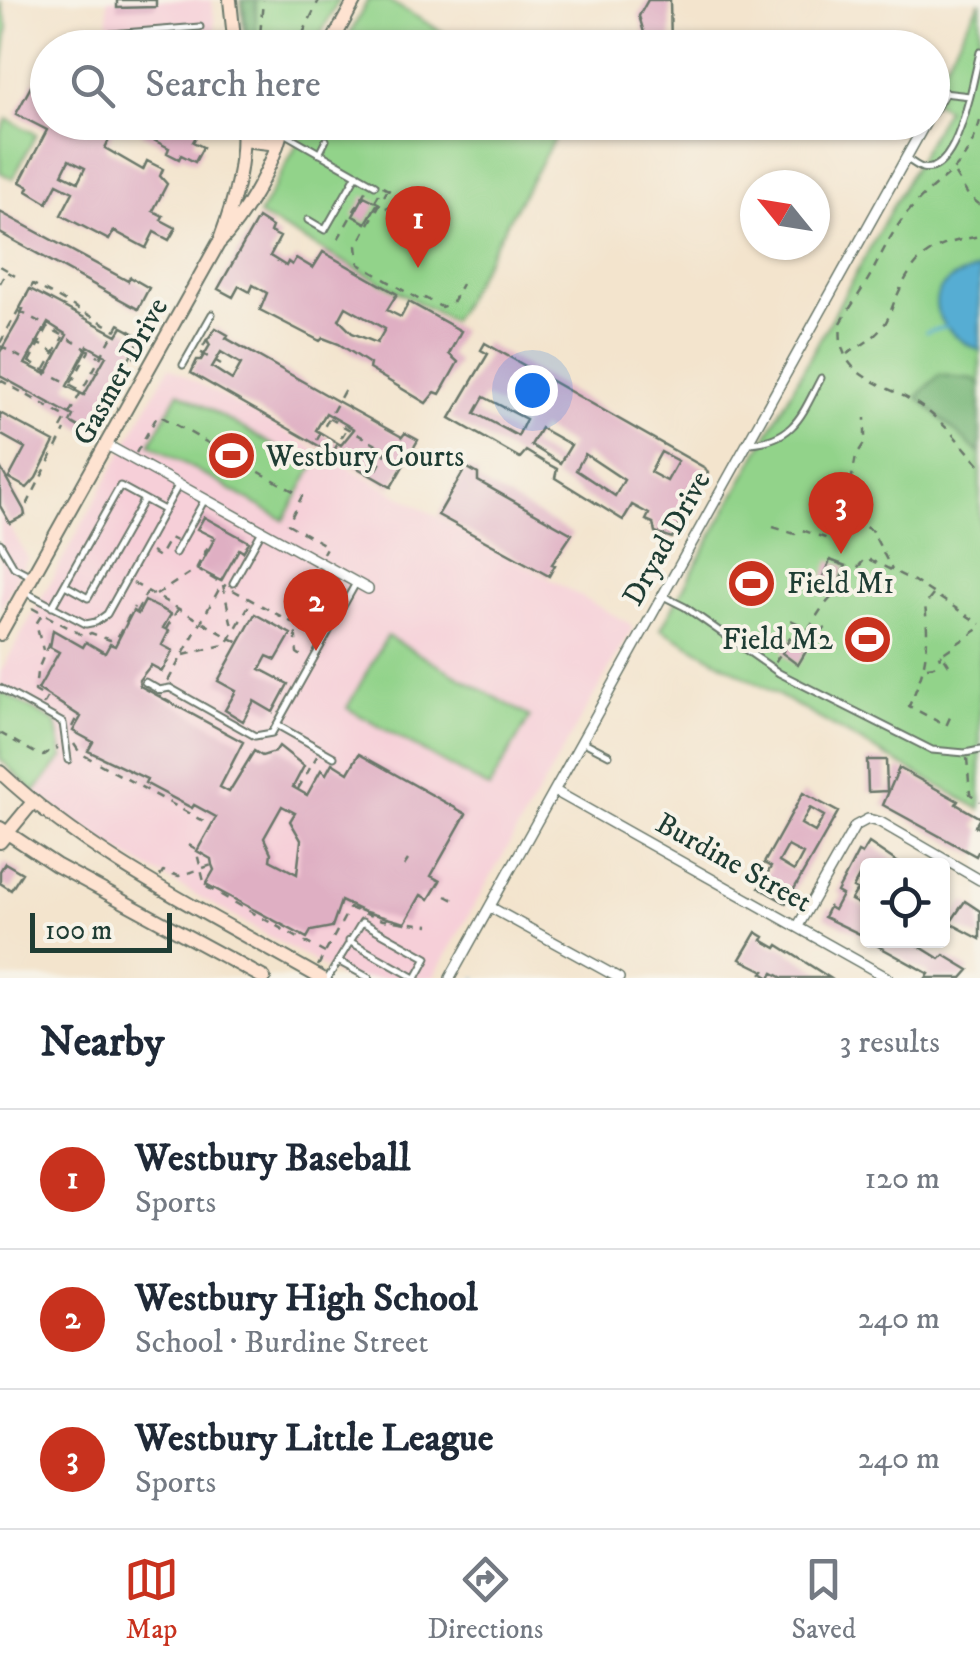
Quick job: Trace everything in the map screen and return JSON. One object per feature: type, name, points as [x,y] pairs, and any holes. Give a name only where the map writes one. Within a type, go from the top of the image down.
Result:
[{"type":"street","points":[[230,0],[233,30]]},
{"type":"street","points":[[339,30],[355,0]]},
{"type":"street","points":[[218,244],[236,194],[243,140],[272,140]]},
{"type":"street","name":"Gasmer Drive","points":[[0,634],[280,140]]},
{"type":"street","name":"Dryad Drive","points":[[450,978],[916,140]]},
{"type":"street","points":[[107,445],[368,589]]},
{"type":"street","points":[[0,772],[92,848],[322,974]]},
{"type":"street","name":"Burdine Street","points":[[554,791],[888,978]]},
{"type":"street","points":[[33,802],[2,835],[264,978]]},
{"type":"street","points":[[798,926],[855,826],[868,819],[880,822],[980,880]]},
{"type":"street","points":[[490,907],[618,978]]},
{"type":"street","points":[[227,957],[242,932]]},
{"type":"lane","points":[[162,30],[200,27]]},
{"type":"lane","points":[[905,158],[924,168],[933,168],[945,158],[959,135],[980,52]]},
{"type":"lane","points":[[950,95],[970,96]]},
{"type":"lane","points":[[301,140],[373,184]]},
{"type":"lane","points":[[319,154],[326,140]]},
{"type":"lane","points":[[308,220],[325,230],[356,174]]},
{"type":"lane","points":[[183,365],[212,314]]},
{"type":"lane","points":[[747,443],[774,442],[798,423],[821,378]]},
{"type":"lane","points":[[24,591],[86,624],[96,622],[107,614],[179,484]]},
{"type":"lane","points":[[52,607],[120,486],[164,510]]},
{"type":"lane","points":[[64,585],[88,598],[144,499]]},
{"type":"lane","points":[[174,553],[205,499]]},
{"type":"lane","points":[[233,583],[262,531]]},
{"type":"lane","points":[[0,543],[14,567],[32,577]]},
{"type":"lane","points":[[145,682],[163,690],[170,688],[254,736],[272,733],[356,583]]},
{"type":"lane","points":[[662,596],[685,607],[772,667],[932,750],[980,750]]},
{"type":"lane","points":[[0,688],[63,723],[66,757]]},
{"type":"lane","points":[[277,726],[334,757]]},
{"type":"lane","points":[[582,740],[610,755]]},
{"type":"lane","points":[[322,974],[338,961],[358,922],[427,958],[416,978],[349,941]]},
{"type":"lane","points":[[338,961],[369,978]]},
{"type":"path","points":[[260,30],[262,0]]},
{"type":"path","points":[[305,30],[319,0]]},
{"type":"path","points":[[980,121],[973,146],[954,173],[908,211],[888,240],[841,323],[840,343],[855,372],[921,406],[980,465]]},
{"type":"path","points":[[954,173],[968,195],[980,205]]},
{"type":"path","points":[[338,239],[373,184]]},
{"type":"path","points":[[374,202],[383,186],[410,202],[376,211]]},
{"type":"path","points":[[388,190],[356,246],[356,256],[364,268],[422,302],[425,298],[440,307],[450,304],[462,284]]},
{"type":"path","points":[[846,355],[872,338],[884,324],[909,271],[924,254],[952,240],[980,236]]},
{"type":"path","points":[[0,266],[19,278]]},
{"type":"path","points":[[0,283],[7,271]]},
{"type":"path","points":[[82,391],[0,344],[32,284],[116,330]]},
{"type":"path","points":[[18,310],[101,356]]},
{"type":"path","points":[[26,505],[67,418],[123,317]]},
{"type":"path","points":[[88,443],[144,340],[119,324]]},
{"type":"path","points":[[29,362],[48,327]]},
{"type":"path","points":[[203,330],[210,334],[200,352],[208,357]]},
{"type":"path","points":[[44,370],[64,336]]},
{"type":"path","points":[[37,344],[60,356]]},
{"type":"path","points":[[70,384],[89,350]]},
{"type":"path","points":[[216,361],[221,364]]},
{"type":"path","points":[[81,365],[93,371]]},
{"type":"path","points":[[0,380],[67,418]]},
{"type":"path","points":[[317,440],[345,389]]},
{"type":"path","points":[[133,459],[158,415],[302,496],[288,524],[327,546],[323,553]]},
{"type":"path","points":[[329,418],[387,451],[375,472]]},
{"type":"path","points":[[773,528],[794,534],[802,530],[828,539],[845,515],[856,456],[865,442],[865,418]]},
{"type":"path","points":[[333,452],[347,428]]},
{"type":"path","points":[[845,515],[872,532],[893,571]]},
{"type":"path","points":[[150,552],[159,557],[170,538],[180,543]]},
{"type":"path","points":[[155,606],[156,597],[196,569],[212,538]]},
{"type":"path","points":[[801,640],[822,608],[866,558],[934,594],[980,626],[942,654],[934,666],[926,667]]},
{"type":"path","points":[[196,569],[296,624],[297,653],[312,662]]},
{"type":"path","points":[[134,583],[239,643]]},
{"type":"path","points":[[163,690],[222,584]]},
{"type":"path","points":[[222,584],[234,632]]},
{"type":"path","points":[[124,601],[137,611],[148,592]]},
{"type":"path","points":[[934,594],[925,605],[929,636],[926,667],[909,706],[946,726],[952,713]]},
{"type":"path","points":[[182,655],[228,644],[252,600]]},
{"type":"path","points":[[166,629],[178,609]]},
{"type":"path","points":[[42,613],[36,624],[44,652]]},
{"type":"path","points":[[791,620],[799,624],[801,640]]},
{"type":"path","points":[[801,640],[826,628]]},
{"type":"path","points":[[40,710],[48,698],[35,690],[51,638]]},
{"type":"path","points":[[772,667],[785,647]]},
{"type":"path","points":[[942,654],[949,665]]},
{"type":"path","points":[[71,732],[78,716]]},
{"type":"path","points":[[0,733],[37,754],[43,756],[55,747],[66,757]]},
{"type":"path","points":[[70,739],[78,753],[208,824]]},
{"type":"path","points":[[298,790],[321,750]]},
{"type":"path","points":[[966,753],[970,794],[980,801]]},
{"type":"path","points":[[189,846],[196,850],[205,886],[325,953]]},
{"type":"path","points":[[404,866],[408,860]]},
{"type":"path","points":[[159,878],[163,871],[179,876],[212,865]]},
{"type":"path","points":[[446,896],[458,902]]},
{"type":"path","points":[[322,974],[325,953],[350,908],[383,920],[429,925]]},
{"type":"path","points":[[345,916],[358,922]]},
{"type":"shaded area","points":[[107,0],[212,0],[215,30],[108,30]]},
{"type":"shaded area","points":[[169,367],[630,624],[632,629],[433,978],[343,978],[104,843],[28,787],[0,760],[0,673]]},
{"type":"shaded area","points":[[0,510],[28,558],[0,610]]},
{"type":"green space","points":[[0,0],[8,26],[0,88]]},
{"type":"green space","points":[[241,0],[339,0],[323,30],[244,30]]},
{"type":"green space","points":[[243,0],[256,0],[256,30],[246,30]]},
{"type":"green space","points":[[368,0],[387,0],[439,30],[352,30]]},
{"type":"green space","points":[[980,1],[980,809],[661,629],[929,140],[950,140],[950,55]]},
{"type":"green space","points":[[7,119],[30,131],[33,140],[13,179],[0,172],[0,133]]},
{"type":"green space","points":[[300,140],[553,140],[452,321],[259,215]]},
{"type":"green space","points":[[939,375],[974,379],[980,384],[980,454],[917,397]]},
{"type":"green space","name":"Westbury Courts","points":[[179,392],[313,468],[284,520],[150,444]]},
{"type":"green space","points":[[387,636],[530,717],[489,788],[347,708]]},
{"type":"green space","points":[[0,691],[56,722],[63,758],[34,792],[0,759]]},
{"type":"water","points":[[980,268],[980,350],[959,339],[942,321],[936,300],[950,280]]},
{"type":"building","points":[[117,0],[156,0],[156,7],[117,8]]},
{"type":"building","points":[[648,0],[670,0],[671,30],[643,30],[639,16]]},
{"type":"building","points":[[30,88],[30,121],[16,114]]},
{"type":"building","points":[[42,140],[109,140],[105,148],[143,170],[147,161],[163,169],[160,176],[167,184],[153,211],[176,228],[169,240],[154,232],[146,248],[114,231],[109,240],[61,215],[73,192],[57,184],[47,203],[20,182]],"holes":[[[69,160],[85,168],[78,182],[62,174]]]},
{"type":"building","points":[[154,140],[194,140],[203,147],[195,162],[167,153],[169,148]]},
{"type":"building","points":[[364,196],[378,203],[366,223],[353,216]]},
{"type":"building","points":[[0,212],[128,281],[130,277],[149,288],[138,309],[0,233]]},
{"type":"building","points":[[258,218],[280,237],[270,256],[286,266],[296,258],[313,268],[323,252],[397,294],[387,310],[401,317],[409,302],[461,331],[449,354],[458,362],[440,394],[435,392],[426,403],[369,369],[370,364],[339,344],[323,338],[320,341],[260,310],[267,293],[253,285],[250,292],[239,286],[233,297],[218,289]],"holes":[[[346,307],[385,329],[377,343],[352,333],[339,320]]]},
{"type":"building","points":[[30,289],[117,335],[122,327],[141,337],[89,433],[70,422],[73,416],[0,376],[0,352],[18,321],[23,309],[20,308]],"holes":[[[48,323],[67,335],[46,374],[25,364]],[[88,346],[106,356],[84,395],[67,386]]]},
{"type":"building","points":[[216,328],[228,335],[226,338],[402,437],[405,433],[418,440],[391,487],[191,373],[210,345],[207,340]],"holes":[[[221,352],[241,364],[232,380],[212,367]],[[326,413],[354,429],[341,445],[316,430]]]},
{"type":"building","points":[[485,343],[705,468],[708,473],[672,538],[655,532],[653,523],[646,520],[649,514],[632,505],[623,520],[555,478],[557,469],[526,451],[520,458],[450,418],[488,354],[481,350]],"holes":[[[484,397],[526,419],[518,436],[475,413]],[[541,428],[571,445],[560,463],[531,445]],[[661,452],[678,461],[667,481],[650,472]],[[585,454],[624,480],[615,496],[576,470]]]},
{"type":"building","points":[[0,413],[54,442],[27,488],[9,478],[25,448],[0,434]]},
{"type":"building","points":[[0,467],[25,515],[10,523],[0,506]]},
{"type":"building","points":[[466,467],[478,474],[478,481],[572,534],[552,564],[555,565],[549,576],[438,515]]},
{"type":"building","points":[[204,517],[249,542],[243,552],[239,549],[221,581],[198,569],[215,538],[197,529]]},
{"type":"building","points":[[830,560],[846,566],[837,588],[821,581]]},
{"type":"building","points":[[145,601],[171,614],[163,628],[169,631],[162,645],[173,651],[162,671],[151,665],[139,680],[140,686],[243,742],[220,787],[229,792],[254,751],[262,756],[275,752],[279,746],[304,766],[293,787],[307,795],[321,770],[326,774],[332,763],[348,773],[359,754],[466,814],[431,876],[440,881],[429,899],[421,895],[405,923],[341,901],[332,927],[311,931],[307,938],[206,884],[214,870],[211,859],[197,851],[216,817],[88,751],[93,742],[73,731],[81,717],[38,689],[59,652],[50,647],[53,630],[83,647],[86,642],[105,653],[110,644],[115,646],[133,611],[138,614]],"holes":[[[282,806],[295,813],[290,821],[301,840],[297,874],[270,860],[264,838]]]},
{"type":"building","points":[[255,614],[291,634],[276,660],[267,656],[260,669],[288,684],[273,712],[254,701],[243,721],[225,710],[236,691],[218,681]]},
{"type":"building","points":[[790,638],[808,648],[798,665],[782,653]]},
{"type":"building","points":[[867,760],[886,760],[887,791],[868,792]]},
{"type":"building","points":[[899,768],[980,818],[975,826],[980,829],[976,856],[883,805]]},
{"type":"building","points":[[803,793],[838,812],[786,903],[759,888],[771,867],[764,863]],"holes":[[[810,808],[824,816],[815,832],[801,824]],[[788,846],[803,854],[794,871],[779,862]]]},
{"type":"building","points":[[869,843],[891,858],[860,858],[860,875],[853,888],[857,890],[851,900],[860,905],[860,934],[824,917],[829,907],[834,910],[842,895],[837,892],[858,852],[862,854]]},
{"type":"building","points":[[5,863],[22,873],[11,890],[0,883]]},
{"type":"building","points":[[965,901],[980,911],[980,939],[950,923]]},
{"type":"building","points":[[756,932],[764,937],[762,940],[776,948],[778,945],[830,978],[783,978],[773,973],[770,978],[740,959]]},
{"type":"building","points":[[882,948],[922,948],[969,970],[962,978],[926,978],[929,974]]},
{"type":"waterway","points":[[926,332],[948,326]]},
{"type":"place","name":"Westbury Baseball","points":[[418,268]]},
{"type":"place","name":"Westbury Courts","points":[[231,456]]},
{"type":"place","name":"Westbury Little League","points":[[841,554]]},
{"type":"place","name":"Field M1","points":[[752,583]]},
{"type":"place","name":"Field M2","points":[[868,639]]},
{"type":"place","name":"Westbury High School","points":[[316,651]]}]
